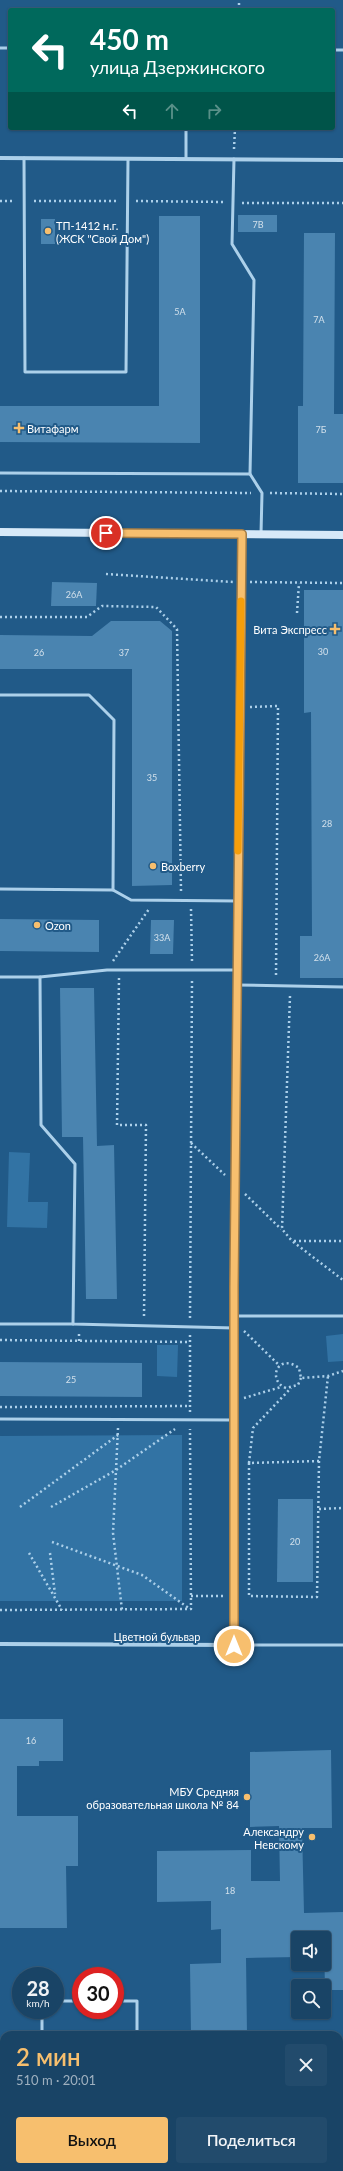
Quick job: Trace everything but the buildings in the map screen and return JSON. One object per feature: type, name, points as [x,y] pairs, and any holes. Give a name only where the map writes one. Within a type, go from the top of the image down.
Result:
[{"type":"main road","points":[[0,532],[343,535]]},
{"type":"street","points":[[0,158],[343,160]]},
{"type":"street","points":[[234,1646],[234,1316],[242,534]]},
{"type":"street","name":"Цветной бульвар","points":[[0,1644],[234,1646]]},
{"type":"lane","points":[[186,130],[186,159]]},
{"type":"lane","points":[[24,158],[25,372],[126,372],[128,159]]},
{"type":"lane","points":[[234,160],[232,244],[254,280],[250,474],[262,493],[261,534]]},
{"type":"lane","points":[[0,473],[250,474]]},
{"type":"lane","points":[[0,695],[89,695],[114,720],[113,890]]},
{"type":"lane","points":[[0,889],[113,890],[131,900],[238,901]]},
{"type":"lane","points":[[0,977],[40,977],[108,970],[238,970]]},
{"type":"lane","points":[[40,977],[41,1125],[75,1164],[73,1324]]},
{"type":"lane","points":[[237,985],[343,987]]},
{"type":"lane","points":[[234,1316],[343,1316]]},
{"type":"lane","points":[[0,1324],[73,1324],[234,1328]]},
{"type":"lane","points":[[0,1418],[234,1420]]},
{"type":"lane","points":[[234,1646],[343,1645]]},
{"type":"lane","points":[[124,2001],[137,2001],[137,2031]]},
{"type":"lane","points":[[42,2019],[42,2031]]},
{"type":"path","points":[[234,160],[235,130]]},
{"type":"path","points":[[0,201],[343,203]]},
{"type":"path","points":[[0,491],[343,494]]},
{"type":"path","points":[[106,574],[241,582],[343,583]]},
{"type":"path","points":[[297,613],[299,583]]},
{"type":"path","points":[[0,617],[87,617],[102,606],[156,607],[177,629],[181,900]]},
{"type":"path","points":[[240,707],[278,706],[276,985]]},
{"type":"path","points":[[108,970],[156,900]]},
{"type":"path","points":[[191,900],[191,1609]]},
{"type":"path","points":[[119,977],[116,1125],[146,1125],[144,1326]]},
{"type":"path","points":[[290,986],[282,1230],[292,1241],[343,1280]]},
{"type":"path","points":[[292,1241],[343,1241]]},
{"type":"path","points":[[234,1333],[244,1331],[280,1366]]},
{"type":"path","points":[[0,1340],[190,1342]]},
{"type":"path","points":[[249,1596],[250,1462],[253,1428],[291,1388],[298,1385],[301,1378],[299,1368],[292,1363],[285,1362],[280,1366],[275,1376],[282,1386]]},
{"type":"path","points":[[301,1378],[328,1376],[343,1371]]},
{"type":"path","points":[[191,1596],[234,1595],[317,1597],[319,1461],[328,1376]]},
{"type":"path","points":[[234,1401],[282,1386],[291,1388]]},
{"type":"path","points":[[0,1407],[190,1406]]},
{"type":"path","points":[[119,1419],[113,1533],[118,1565],[122,1610]]},
{"type":"path","points":[[52,1507],[116,1470],[190,1419]]},
{"type":"path","points":[[20,1507],[118,1435]]},
{"type":"path","points":[[250,1462],[319,1461]]},
{"type":"path","points":[[319,1509],[343,1508]]},
{"type":"path","points":[[52,1542],[142,1575],[191,1609]]},
{"type":"path","points":[[29,1553],[62,1610]]},
{"type":"path","points":[[50,1553],[55,1597]]},
{"type":"path","points":[[0,1610],[191,1609]]},
{"type":"shaded area","points":[[9,1152],[30,1153],[28,1202],[48,1202],[47,1228],[7,1227]]},
{"type":"shaded area","points":[[343,1334],[343,1361],[328,1362],[326,1336]]},
{"type":"shaded area","points":[[157,1345],[178,1345],[177,1377],[157,1376]]},
{"type":"shaded area","points":[[182,1435],[182,1601],[0,1601],[0,1436]]},
{"type":"slow traffic","points":[[238,851],[241,601]]},
{"type":"place","name":"ТП-1412 н.г. (ЖСК \"Свой Дом\")","points":[[48,231]]},
{"type":"place","name":"Витафарм","points":[[19,428]]},
{"type":"place","name":"Вита Экспресс","points":[[335,629]]},
{"type":"place","name":"Boxberry","points":[[153,866]]},
{"type":"place","name":"Ozon","points":[[37,925]]},
{"type":"place","name":"МБУ Средняя образовательная школа № 84","points":[[247,1797]]},
{"type":"place","name":"Александру Невскому","points":[[312,1837]]},
{"type":"route","points":[[106,533],[242,534],[234,1287],[234,1646]]}]
